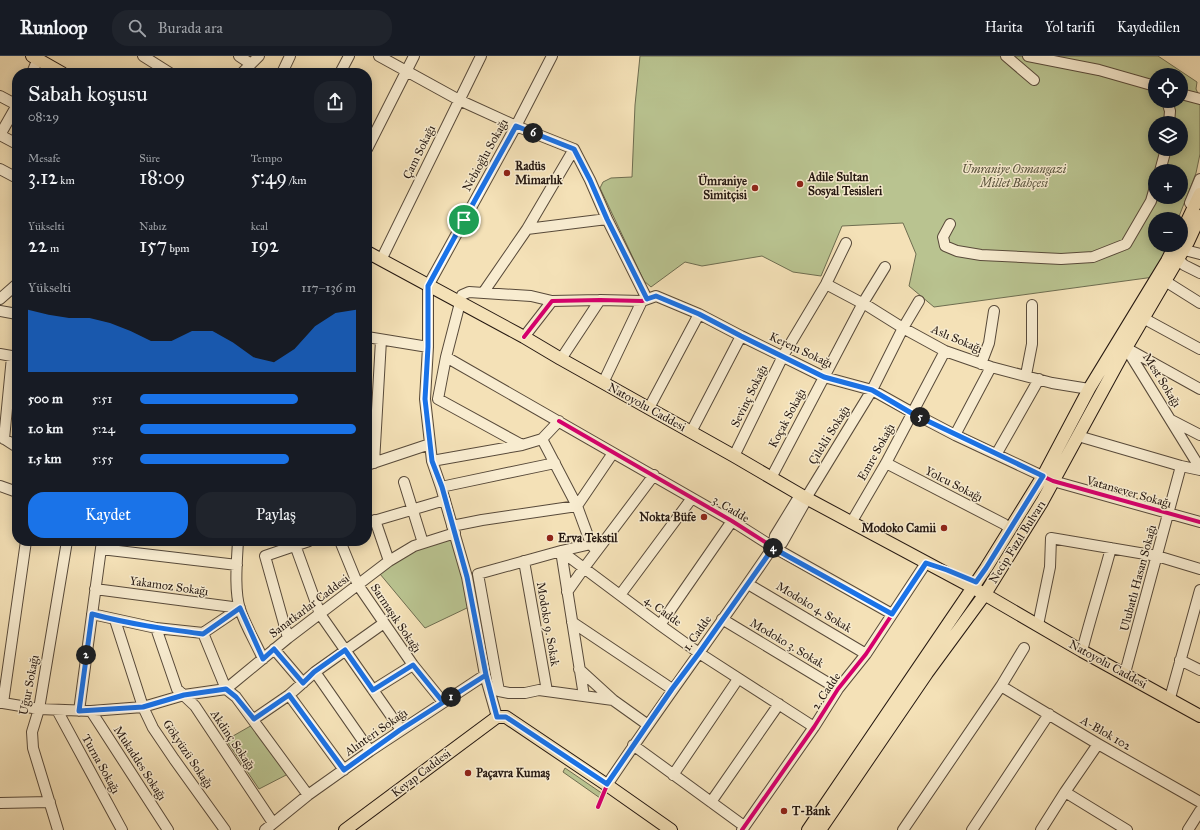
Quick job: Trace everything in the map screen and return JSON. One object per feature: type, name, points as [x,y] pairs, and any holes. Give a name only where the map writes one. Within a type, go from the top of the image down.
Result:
[{"type":"main road","points":[[37,57],[54,68]]},
{"type":"main road","points":[[1188,219],[1200,194]]},
{"type":"main road","name":"Necip Fazıl Bulvarı","points":[[1188,233],[1200,216]]},
{"type":"main road","name":"Necip Fazıl Bulvarı","points":[[820,830],[927,673],[986,592],[1042,502],[1048,478],[1089,390],[1175,252]]},
{"type":"main road","name":"Necip Fazıl Bulvarı","points":[[808,830],[986,568],[1010,529],[1078,436],[1126,348],[1165,281],[1176,252]]},
{"type":"main road","name":"Natoyolu Caddesi","points":[[372,255],[524,337],[602,383],[649,408],[851,523],[926,563],[947,570],[974,584],[1038,625],[1200,716]]},
{"type":"main road","points":[[497,717],[506,717],[607,784],[671,830]]},
{"type":"main road","name":"Keyap Caddesi","points":[[345,830],[497,717]]},
{"type":"street","points":[[143,56],[162,68]]},
{"type":"street","points":[[239,56],[251,64]]},
{"type":"street","points":[[247,68],[259,56]]},
{"type":"street","points":[[284,68],[290,56]]},
{"type":"street","points":[[343,68],[349,56]]},
{"type":"street","points":[[379,56],[458,100],[516,126],[574,149],[590,180],[645,300],[602,383]]},
{"type":"street","points":[[372,139],[414,56]]},
{"type":"street","name":"Çam Sokağı","points":[[381,260],[458,100],[481,56]]},
{"type":"street","name":"Nebioğlu Sokağı","points":[[428,286],[516,126],[552,56]]},
{"type":"street","points":[[1006,56],[1034,80]]},
{"type":"street","points":[[1028,56],[1099,70],[1148,84]]},
{"type":"street","points":[[34,68],[37,57]]},
{"type":"street","points":[[0,96],[12,102]]},
{"type":"street","points":[[1188,96],[1200,99]]},
{"type":"street","points":[[12,114],[0,135],[12,141]]},
{"type":"street","points":[[483,293],[528,228],[574,149]]},
{"type":"street","points":[[1,173],[12,176]]},
{"type":"street","points":[[1185,212],[1200,179]]},
{"type":"street","points":[[950,224],[943,237],[945,246],[957,251],[981,255],[1031,258],[1060,259],[1093,257],[1126,244],[1149,204]]},
{"type":"street","points":[[528,228],[607,219]]},
{"type":"street","name":"Sevinç Sokağı","points":[[734,456],[783,356],[826,284],[846,243]]},
{"type":"street","points":[[1188,251],[1200,254]]},
{"type":"street","points":[[1178,252],[1184,265],[1200,273]]},
{"type":"street","name":"Koçak Sokağı","points":[[771,478],[863,303],[885,266]]},
{"type":"street","points":[[1165,281],[1200,303]]},
{"type":"street","name":"Aslı Sokağı","points":[[826,284],[863,303],[903,328],[945,351],[986,365],[1089,390]]},
{"type":"street","points":[[428,286],[428,347],[425,399],[432,461],[442,487],[467,577],[486,675],[497,717]]},
{"type":"street","points":[[0,299],[12,288]]},
{"type":"street","name":"Kerem Sokağı","points":[[459,302],[462,295],[470,292],[531,296],[552,301],[645,300],[656,296],[699,314],[824,377],[872,390],[913,414],[1048,478]]},
{"type":"street","points":[[561,359],[600,300]]},
{"type":"street","points":[[524,337],[552,301]]},
{"type":"street","name":"Çilekli Sokağı","points":[[806,498],[872,390],[903,328],[919,301]]},
{"type":"street","points":[[459,302],[438,399],[522,445]]},
{"type":"street","points":[[1026,375],[1032,344],[1032,305]]},
{"type":"street","points":[[955,435],[986,365],[994,310]]},
{"type":"street","points":[[0,311],[12,313]]},
{"type":"street","points":[[649,408],[699,314]]},
{"type":"street","points":[[1143,318],[1200,349]]},
{"type":"street","points":[[691,432],[741,336]]},
{"type":"street","points":[[372,338],[428,347]]},
{"type":"street","points":[[372,441],[381,340]]},
{"type":"street","points":[[1112,351],[1126,348],[1200,389]]},
{"type":"street","name":"Mest Sokağı","points":[[1126,348],[1200,469]]},
{"type":"street","name":"Emre Sokağı","points":[[851,523],[913,414],[945,351]]},
{"type":"street","points":[[0,354],[12,356]]},
{"type":"street","name":"3. Cadde","points":[[446,357],[654,475],[732,521],[773,548],[892,614]]},
{"type":"street","points":[[12,376],[2,438],[12,444]]},
{"type":"street","points":[[997,453],[1040,379]]},
{"type":"street","points":[[1171,420],[1200,436]]},
{"type":"street","points":[[432,461],[522,445],[542,438],[559,421]]},
{"type":"street","points":[[1078,436],[1181,466],[1200,469]]},
{"type":"street","points":[[542,438],[577,506],[594,548]]},
{"type":"street","points":[[372,463],[430,444]]},
{"type":"street","points":[[577,506],[613,453]]},
{"type":"street","points":[[442,487],[555,463]]},
{"type":"street","name":"Yolcu Sokağı","points":[[886,463],[1004,524],[1010,529]]},
{"type":"street","name":"Ulubatlı Hasan Sokağı","points":[[1125,673],[1181,466]]},
{"type":"street","points":[[567,592],[584,568],[594,548],[654,475]]},
{"type":"street","name":"Vatansever Sokağı","points":[[1048,478],[1200,522]]},
{"type":"street","points":[[404,482],[423,543]]},
{"type":"street","points":[[0,486],[12,490]]},
{"type":"street","points":[[620,596],[692,498]]},
{"type":"street","name":"1. Cadde","points":[[607,784],[672,689],[773,548],[775,536],[797,500],[806,498]]},
{"type":"street","points":[[372,521],[445,500]]},
{"type":"street","name":"Sanatkarlar Caddesi","points":[[226,689],[288,638],[389,562],[414,546],[453,529],[482,520],[577,506]]},
{"type":"street","points":[[660,625],[732,521]]},
{"type":"street","points":[[372,523],[389,562]]},
{"type":"street","points":[[1038,625],[1050,567],[1051,538],[1157,556],[1200,569]]},
{"type":"street","points":[[25,546],[1,703],[39,709],[91,711],[143,707],[184,695],[226,689]]},
{"type":"street","name":"Uğur Sokağı","points":[[58,830],[32,742],[32,732],[39,709],[66,546]]},
{"type":"street","points":[[79,711],[101,546]]},
{"type":"street","points":[[108,546],[237,565]]},
{"type":"street","points":[[238,546],[237,592],[240,608],[263,659]]},
{"type":"street","points":[[288,638],[265,556],[292,546]]},
{"type":"street","points":[[295,546],[320,614],[400,730]]},
{"type":"street","name":"Sarmaşık Sokağı","points":[[342,546],[358,585],[413,665],[443,702]]},
{"type":"street","points":[[594,548],[561,551],[478,574],[499,691],[509,693],[525,693],[539,690],[613,700]]},
{"type":"street","points":[[1082,650],[1093,606],[1101,586],[1111,548]]},
{"type":"street","points":[[561,551],[584,696]]},
{"type":"street","name":"4. Cadde","points":[[561,551],[699,653],[814,727]]},
{"type":"street","name":"Modoko 9. Sokak","points":[[524,561],[547,691]]},
{"type":"street","name":"2. Cadde","points":[[743,828],[814,727],[838,689],[866,654],[926,563]]},
{"type":"street","name":"Modoko 4. Sokak","points":[[748,584],[866,654]]},
{"type":"street","name":"Yakamoz Sokağı","points":[[95,589],[240,608]]},
{"type":"street","points":[[1170,698],[1200,590]]},
{"type":"street","points":[[92,614],[156,628],[203,634],[240,608]]},
{"type":"street","name":"Modoko 3. Sokak","points":[[722,619],[838,689]]},
{"type":"street","name":"Gökyüzü Sokağı","points":[[115,620],[143,707],[154,728],[174,759],[225,830]]},
{"type":"street","points":[[572,622],[672,689]]},
{"type":"street","points":[[254,719],[289,695],[314,672],[384,623]]},
{"type":"street","name":"Akdinç Sokağı","points":[[156,628],[177,688],[195,706],[269,826]]},
{"type":"street","points":[[203,634],[226,689],[236,697],[254,719],[308,795]]},
{"type":"street","points":[[903,830],[1001,686],[1024,648]]},
{"type":"street","points":[[274,649],[303,683]]},
{"type":"street","points":[[1180,660],[1200,670]]},
{"type":"street","points":[[373,690],[413,665]]},
{"type":"street","points":[[579,669],[613,700],[648,725]]},
{"type":"street","points":[[314,672],[370,751]]},
{"type":"street","name":"Alınteri Sokağı","points":[[269,826],[308,795],[400,730],[486,675]]},
{"type":"street","points":[[673,774],[738,679]]},
{"type":"street","name":"A-Blok 102","points":[[1001,686],[1098,744],[1200,802]]},
{"type":"street","points":[[289,695],[344,770]]},
{"type":"street","points":[[711,802],[779,704]]},
{"type":"street","name":"Turna Sokağı","points":[[57,710],[122,830]]},
{"type":"street","name":"Mukaddes Sokağı","points":[[91,711],[168,830]]},
{"type":"street","points":[[972,830],[1049,714]]},
{"type":"street","points":[[1041,830],[1098,744]]},
{"type":"street","points":[[633,745],[711,802],[743,828]]},
{"type":"street","points":[[1065,792],[1121,829]]},
{"type":"street","points":[[0,803],[50,802]]},
{"type":"street","points":[[1188,830],[1200,811]]},
{"type":"green space","name":"Ümraniye Osmangazi Millet Bahçesi","points":[[640,56],[1158,56],[1176,68],[1148,68],[1148,108],[1188,108],[1188,76],[1197,82],[1196,89],[1200,98],[1200,154],[1196,173],[1188,193],[1188,164],[1148,164],[1148,204],[1184,204],[1181,212],[1148,212],[1148,252],[1166,252],[1154,277],[934,307],[909,286],[916,254],[903,223],[842,226],[821,276],[793,272],[762,256],[702,266],[685,262],[651,287],[644,281],[600,188],[603,182],[611,178],[632,177],[635,105]]},
{"type":"green space","points":[[455,537],[469,607],[425,628],[380,574],[406,552]]},
{"type":"green space","points":[[254,724],[290,773],[259,789],[226,740]]},
{"type":"green space","points":[[565,768],[603,794],[600,798],[563,772]]},
{"type":"cycle path","points":[[524,337],[552,301],[642,301],[656,296],[699,314],[824,377],[872,390],[955,435],[1053,481],[1200,522]]},
{"type":"cycle path","points":[[559,421],[732,521],[773,547],[892,614]]},
{"type":"cycle path","points":[[598,807],[607,785],[633,745],[773,547]]},
{"type":"cycle path","points":[[742,830],[814,727],[838,689],[866,654],[926,563]]},
{"type":"place","name":"Radüs Mimarlık","points":[[507,173]]},
{"type":"place","name":"Adile Sultan Sosyal Tesisleri","points":[[800,184]]},
{"type":"place","name":"Ümraniye Simitçisi","points":[[755,188]]},
{"type":"place","name":"Nokta Büfe","points":[[704,517]]},
{"type":"place","name":"Modoko Camii","points":[[944,528]]},
{"type":"place","name":"Erva Tekstil","points":[[550,538]]},
{"type":"place","name":"Paçavra Kumaş","points":[[468,773]]},
{"type":"place","name":"T-Bank","points":[[784,811]]},
{"type":"route","points":[[464,220],[428,286],[428,347],[425,399],[432,461],[442,487],[467,577],[486,675],[400,730],[344,770],[289,695],[254,719],[236,697],[226,689],[184,695],[143,707],[79,711],[92,614],[156,628],[203,634],[240,608],[263,659],[274,649],[303,683],[314,672],[345,650],[373,690],[413,665],[443,702],[486,675],[497,717],[506,717],[607,784],[672,689],[773,548],[892,614],[926,563],[976,582],[1043,476],[913,414],[872,390],[824,377],[699,314],[656,296],[647,299],[574,149],[516,126],[464,220]]}]
